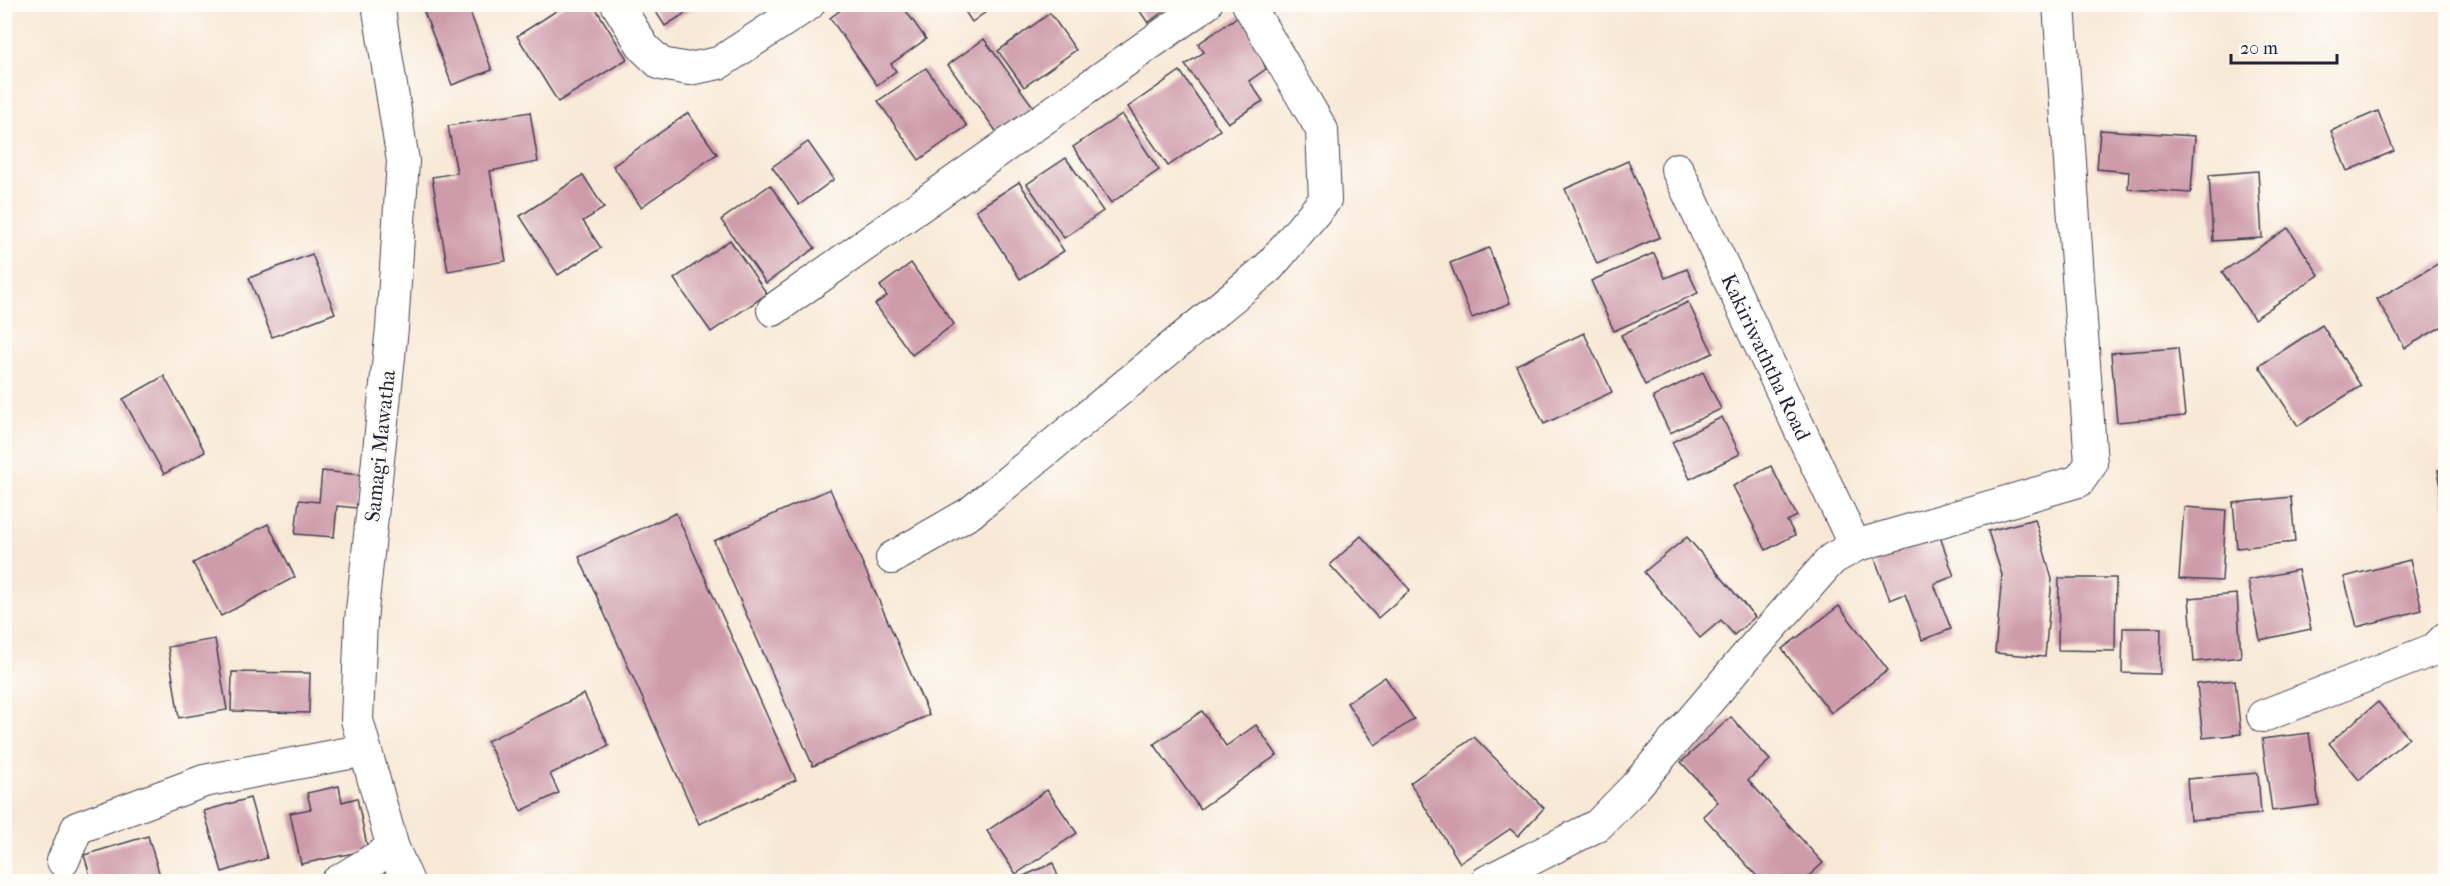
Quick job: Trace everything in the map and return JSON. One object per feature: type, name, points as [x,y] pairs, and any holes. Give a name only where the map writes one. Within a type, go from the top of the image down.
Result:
[{"type":"street","name":"Samagi Mawatha","points":[[378,4],[403,161],[392,328],[361,620],[357,720],[393,848],[408,882]]},
{"type":"street","points":[[617,4],[644,48],[662,64],[689,69],[719,63],[809,4]]},
{"type":"street","points":[[773,310],[1206,4]]},
{"type":"street","points":[[892,558],[969,513],[1269,267],[1325,200],[1322,129],[1248,4]]},
{"type":"street","points":[[1486,882],[1598,825],[1635,787],[1832,559],[1855,546],[2079,481],[2091,464],[2059,4]]},
{"type":"street","name":"Kakiriwaththa Road","points":[[1677,169],[1855,546]]},
{"type":"street","points":[[2263,717],[2435,649],[2445,638]]},
{"type":"street","points":[[63,861],[77,828],[108,816],[204,782],[365,750]]},
{"type":"street","points":[[337,882],[393,848]]},
{"type":"building","points":[[421,4],[467,4],[492,70],[452,85]]},
{"type":"building","points":[[567,4],[593,4],[627,59],[558,102],[517,36]]},
{"type":"building","points":[[651,4],[700,4],[665,26]]},
{"type":"building","points":[[849,4],[901,4],[926,39],[891,64],[896,71],[877,85],[830,18]]},
{"type":"building","points":[[960,4],[997,4],[972,22]]},
{"type":"building","points":[[1135,4],[1173,4],[1148,23]]},
{"type":"building","points":[[1050,13],[1076,50],[1024,87],[998,51]]},
{"type":"building","points":[[1243,13],[1266,69],[1249,81],[1263,101],[1228,123],[1185,65],[1204,52],[1198,44]]},
{"type":"building","points":[[984,39],[1037,112],[1001,138],[948,65]]},
{"type":"building","points":[[926,68],[967,126],[919,160],[878,101]]},
{"type":"building","points":[[1180,71],[1220,130],[1168,166],[1128,107]]},
{"type":"building","points":[[2378,111],[2394,151],[2347,171],[2331,131]]},
{"type":"building","points":[[530,112],[538,162],[490,171],[506,261],[448,271],[432,177],[457,173],[448,126]]},
{"type":"building","points":[[688,113],[717,154],[641,207],[613,166]]},
{"type":"building","points":[[1122,114],[1159,170],[1111,203],[1073,147]]},
{"type":"building","points":[[2100,130],[2195,136],[2191,193],[2128,189],[2129,172],[2097,169]]},
{"type":"building","points":[[808,142],[834,179],[799,205],[772,167]]},
{"type":"building","points":[[1066,158],[1103,211],[1064,238],[1027,184]]},
{"type":"building","points":[[1628,161],[1660,237],[1597,264],[1565,189]]},
{"type":"building","points":[[2258,171],[2262,238],[2213,241],[2209,175]]},
{"type":"building","points":[[583,175],[604,208],[583,221],[601,248],[558,275],[520,216]]},
{"type":"building","points":[[1019,182],[1064,251],[1020,279],[976,210]]},
{"type":"building","points":[[770,185],[815,248],[766,283],[721,220]]},
{"type":"building","points":[[2288,228],[2319,275],[2254,319],[2222,272]]},
{"type":"building","points":[[730,240],[767,294],[711,332],[674,279]]},
{"type":"building","points":[[1489,248],[1510,303],[1472,318],[1450,263]]},
{"type":"building","points":[[1654,253],[1665,278],[1687,269],[1698,293],[1614,331],[1591,281]]},
{"type":"building","points":[[312,254],[335,313],[272,337],[249,278]]},
{"type":"building","points":[[2446,259],[2446,324],[2405,348],[2377,299]]},
{"type":"building","points":[[911,263],[954,324],[912,355],[875,304],[887,296],[880,286]]},
{"type":"building","points":[[1688,302],[1713,353],[1645,385],[1621,335]]},
{"type":"building","points":[[2322,325],[2361,386],[2298,426],[2259,366]]},
{"type":"building","points":[[1584,333],[1612,392],[1544,424],[1516,365]]},
{"type":"building","points":[[2178,348],[2185,416],[2117,422],[2111,353]]},
{"type":"building","points":[[1703,372],[1721,409],[1670,433],[1653,397]]},
{"type":"building","points":[[164,376],[205,452],[164,474],[123,399]]},
{"type":"building","points":[[1722,417],[1740,454],[1690,479],[1672,442]]},
{"type":"building","points":[[1771,466],[1797,516],[1787,521],[1795,535],[1766,550],[1733,486]]},
{"type":"building","points":[[2446,469],[2446,505],[2444,505],[2438,470]]},
{"type":"building","points":[[322,471],[361,475],[357,508],[337,506],[334,537],[295,534],[299,500],[319,502]]},
{"type":"building","points":[[830,489],[929,715],[813,766],[714,541]]},
{"type":"building","points":[[2291,497],[2295,542],[2237,548],[2233,503]]},
{"type":"building","points":[[2184,507],[2226,510],[2222,581],[2179,579]]},
{"type":"building","points":[[676,513],[796,780],[699,824],[579,557]]},
{"type":"building","points":[[2035,519],[2052,579],[2045,657],[1995,653],[2002,575],[1988,531]]},
{"type":"building","points":[[268,524],[295,577],[221,616],[193,563]]},
{"type":"building","points":[[1938,531],[1954,576],[1934,584],[1951,629],[1922,640],[1905,594],[1890,600],[1874,556]]},
{"type":"building","points":[[1361,536],[1410,590],[1378,618],[1330,565]]},
{"type":"building","points":[[1687,537],[1755,617],[1734,635],[1721,620],[1700,638],[1644,572]]},
{"type":"building","points":[[2410,560],[2422,610],[2357,627],[2344,577]]},
{"type":"building","points":[[2298,570],[2311,629],[2260,640],[2248,580]]},
{"type":"building","points":[[2059,578],[2116,578],[2115,651],[2058,650]]},
{"type":"building","points":[[2237,594],[2241,657],[2194,662],[2189,598]]},
{"type":"building","points":[[1839,606],[1888,670],[1831,713],[1782,649]]},
{"type":"building","points":[[2123,628],[2161,628],[2160,674],[2122,673]]},
{"type":"building","points":[[215,639],[227,710],[179,718],[168,647]]},
{"type":"building","points":[[232,672],[310,673],[309,713],[231,711]]},
{"type":"building","points":[[1385,677],[1414,719],[1375,745],[1347,703]]},
{"type":"building","points":[[2235,680],[2241,734],[2203,738],[2197,684]]},
{"type":"building","points":[[584,694],[609,746],[550,774],[559,793],[521,811],[487,741]]},
{"type":"building","points":[[2378,702],[2409,738],[2359,780],[2329,743]]},
{"type":"building","points":[[1202,711],[1226,746],[1256,725],[1277,755],[1200,809],[1154,744]]},
{"type":"building","points":[[1731,717],[1770,760],[1748,780],[1823,863],[1802,882],[1762,882],[1703,816],[1718,802],[1681,762]]},
{"type":"building","points":[[2309,733],[2319,805],[2272,811],[2262,739]]},
{"type":"building","points":[[1474,737],[1544,808],[1518,836],[1510,829],[1460,863],[1410,783]]},
{"type":"building","points":[[2258,773],[2261,814],[2190,820],[2187,779]]},
{"type":"building","points":[[339,786],[342,802],[357,798],[368,850],[301,864],[290,813],[311,809],[307,793]]},
{"type":"building","points":[[1047,790],[1077,833],[1016,874],[987,831]]},
{"type":"building","points":[[250,798],[267,858],[222,872],[204,811]]},
{"type":"building","points":[[148,836],[162,882],[92,882],[84,855]]},
{"type":"building","points":[[1053,863],[1060,882],[1010,882]]}]
